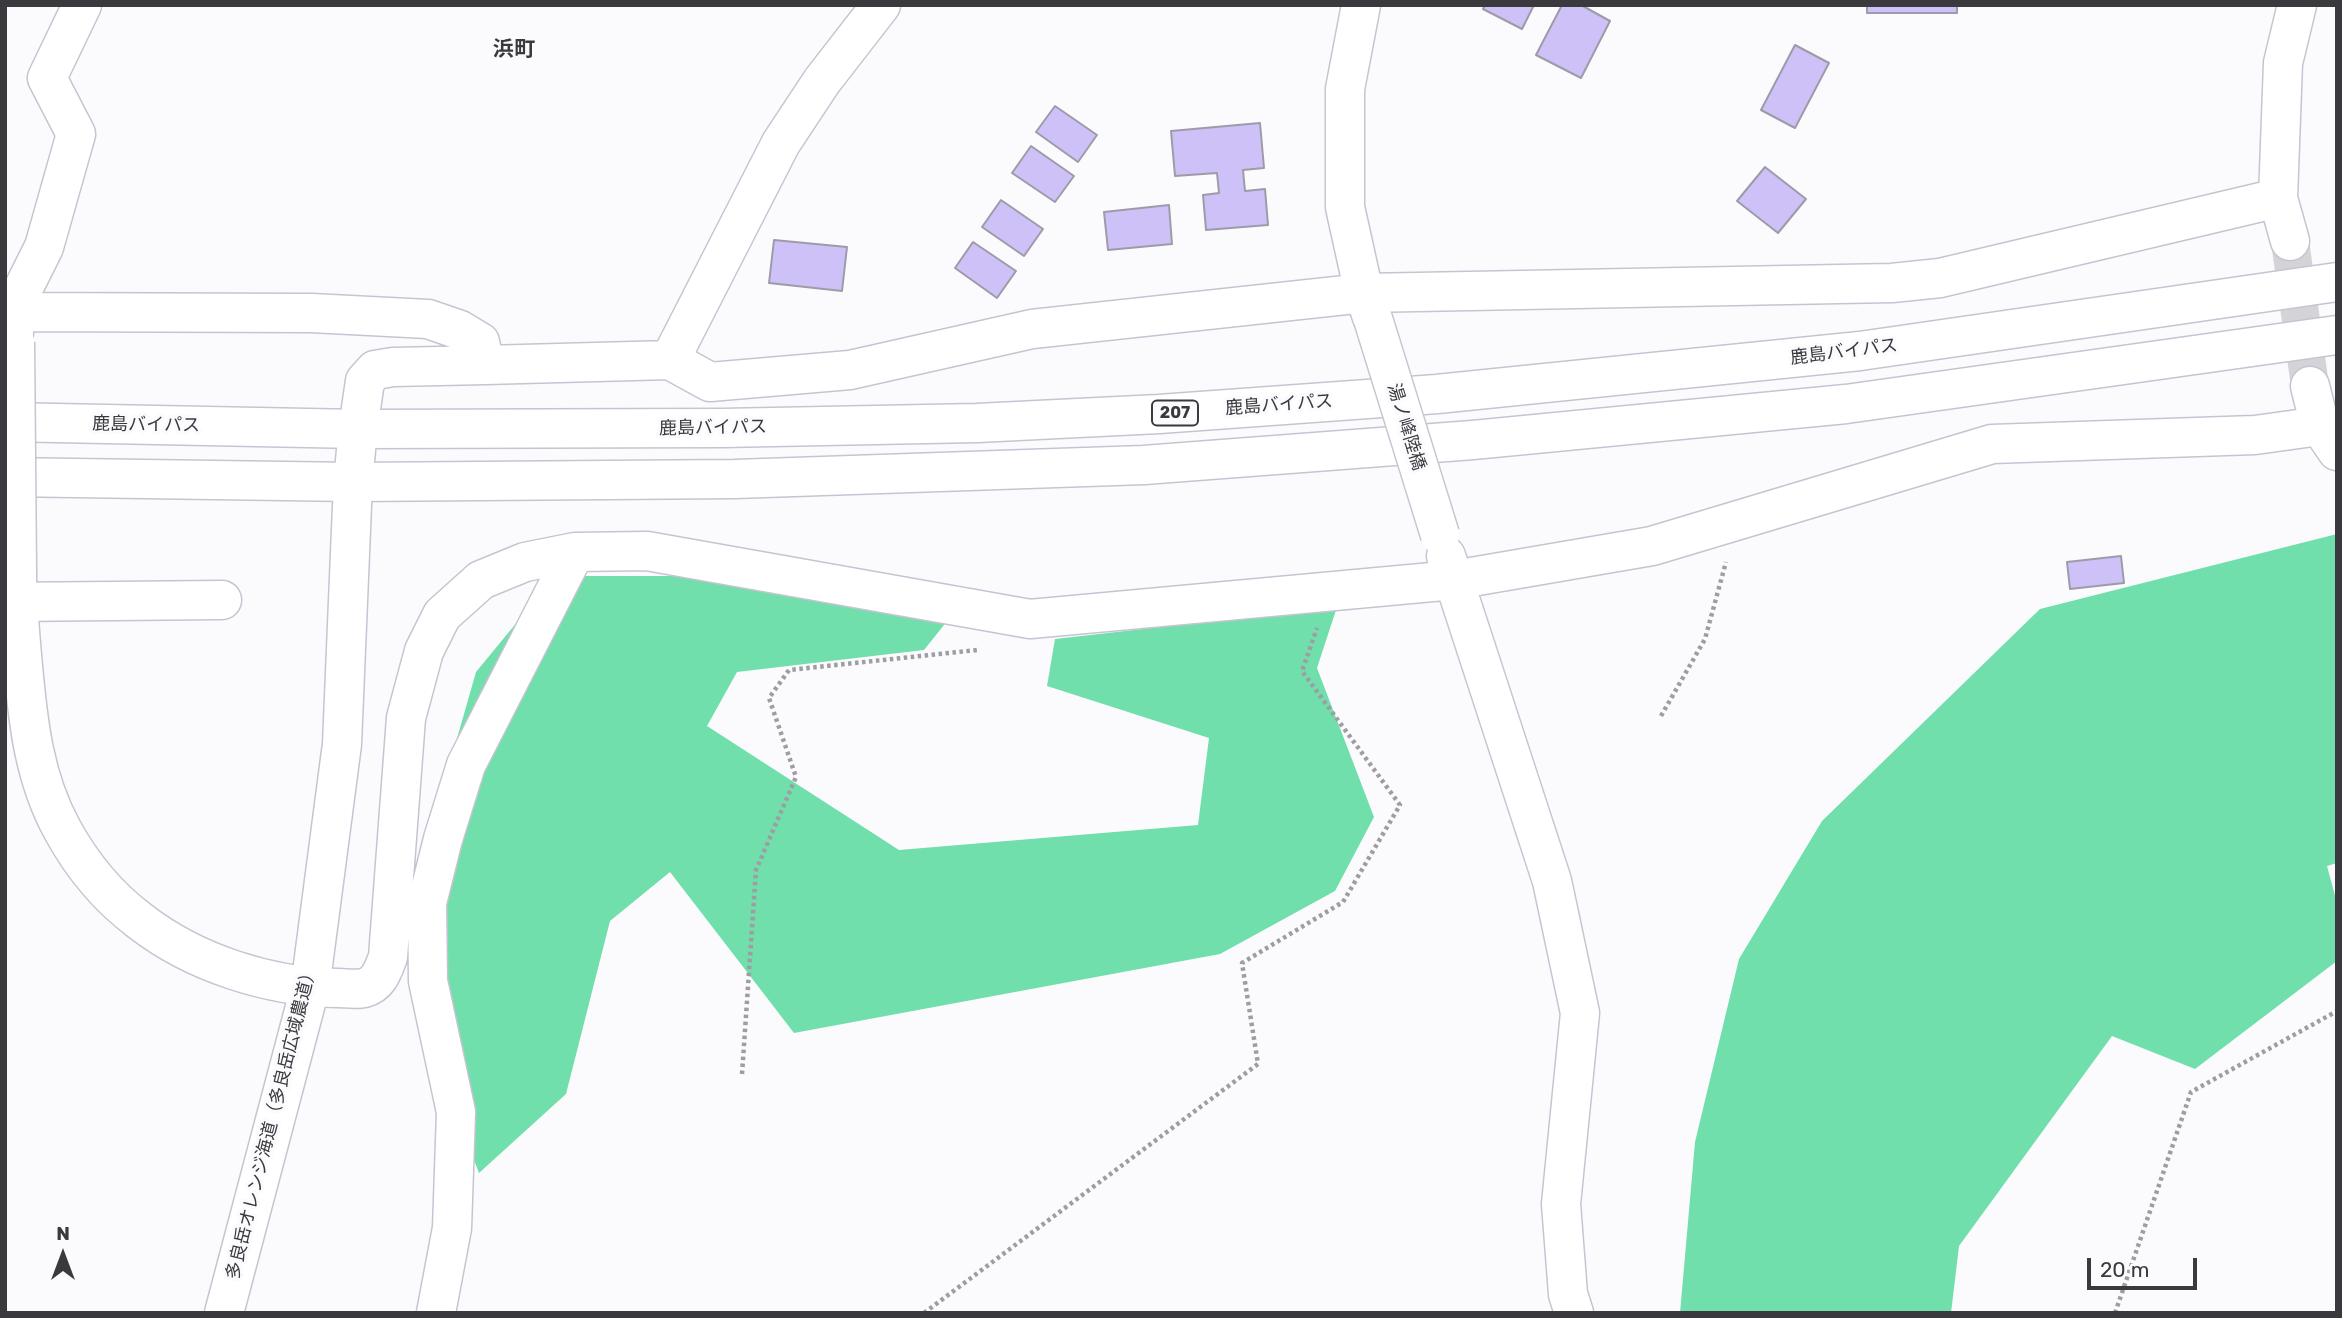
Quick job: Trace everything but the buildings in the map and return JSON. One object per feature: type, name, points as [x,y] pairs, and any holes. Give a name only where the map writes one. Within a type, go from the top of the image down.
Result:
[{"type":"main road","points":[[82,5],[47,78],[76,134],[44,247],[11,321],[13,591],[28,724],[40,783],[62,830],[97,881],[139,921],[186,952],[245,973],[310,988],[363,988],[381,977],[388,957],[406,718],[424,651],[442,615],[481,580],[525,562],[575,552],[647,551],[1030,619],[1454,580],[1652,546],[1992,444],[2255,435],[2329,438],[2310,386]]},
{"type":"main road","points":[[881,5],[822,81],[781,143],[670,360],[710,382],[850,370],[1032,329],[1369,306],[1892,283],[1940,278],[2278,198]]},
{"type":"main road","name":"湯ノ峰陸橋","points":[[1361,5],[1345,89],[1346,207],[1369,306],[1552,881],[1580,1013],[1560,1204],[1568,1294],[1574,1313]]},
{"type":"main road","points":[[2290,241],[2278,198],[2283,62],[2297,5]]},
{"type":"main road","name":"鹿島バイパス","points":[[5,422],[358,429],[722,428],[977,423],[1159,414],[1437,394],[1860,351],[2337,282]]},
{"type":"main road","points":[[11,321],[311,313],[428,319],[460,330],[480,342],[485,365]]},
{"type":"main road","points":[[5,477],[353,482],[735,479],[1144,465],[1473,440],[1846,404],[2337,335]]},
{"type":"main road","name":"多良岳オレンジ海道（多良岳広域農道）","points":[[224,1313],[310,988],[342,744],[353,482],[365,381],[375,370],[393,367],[670,360]]},
{"type":"main road","points":[[436,1313],[452,1228],[456,1112],[428,981],[427,902],[466,765],[575,552]]},
{"type":"main road","points":[[13,591],[222,600]]},
{"type":"path","points":[[1661,716],[1705,639],[1737,520]]},
{"type":"path","points":[[924,1313],[1258,1064],[1242,963],[1343,902],[1400,805],[1303,671],[1329,591]]},
{"type":"path","points":[[742,1074],[756,870],[796,777],[769,698],[789,670],[982,649]]},
{"type":"path","points":[[2115,1313],[2191,1092],[2337,1011]]},
{"type":"green space","points":[[2337,534],[2337,863],[2327,866],[2337,903],[2337,961],[2195,1069],[2112,1036],[1959,1246],[1951,1313],[1680,1313],[1695,1142],[1739,959],[1822,821],[2040,609]]},
{"type":"green space","points":[[555,576],[681,576],[948,620],[924,650],[737,672],[707,726],[899,850],[1198,825],[1209,738],[1047,686],[1055,639],[1337,607],[1317,668],[1374,817],[1335,891],[1220,954],[794,1033],[670,872],[610,921],[566,1094],[479,1173],[421,1022],[418,875],[476,672]]},
{"type":"tunnel","points":[[2290,241],[2310,386]]},
{"type":"district","name":"浜町","points":[[514,50]]}]
